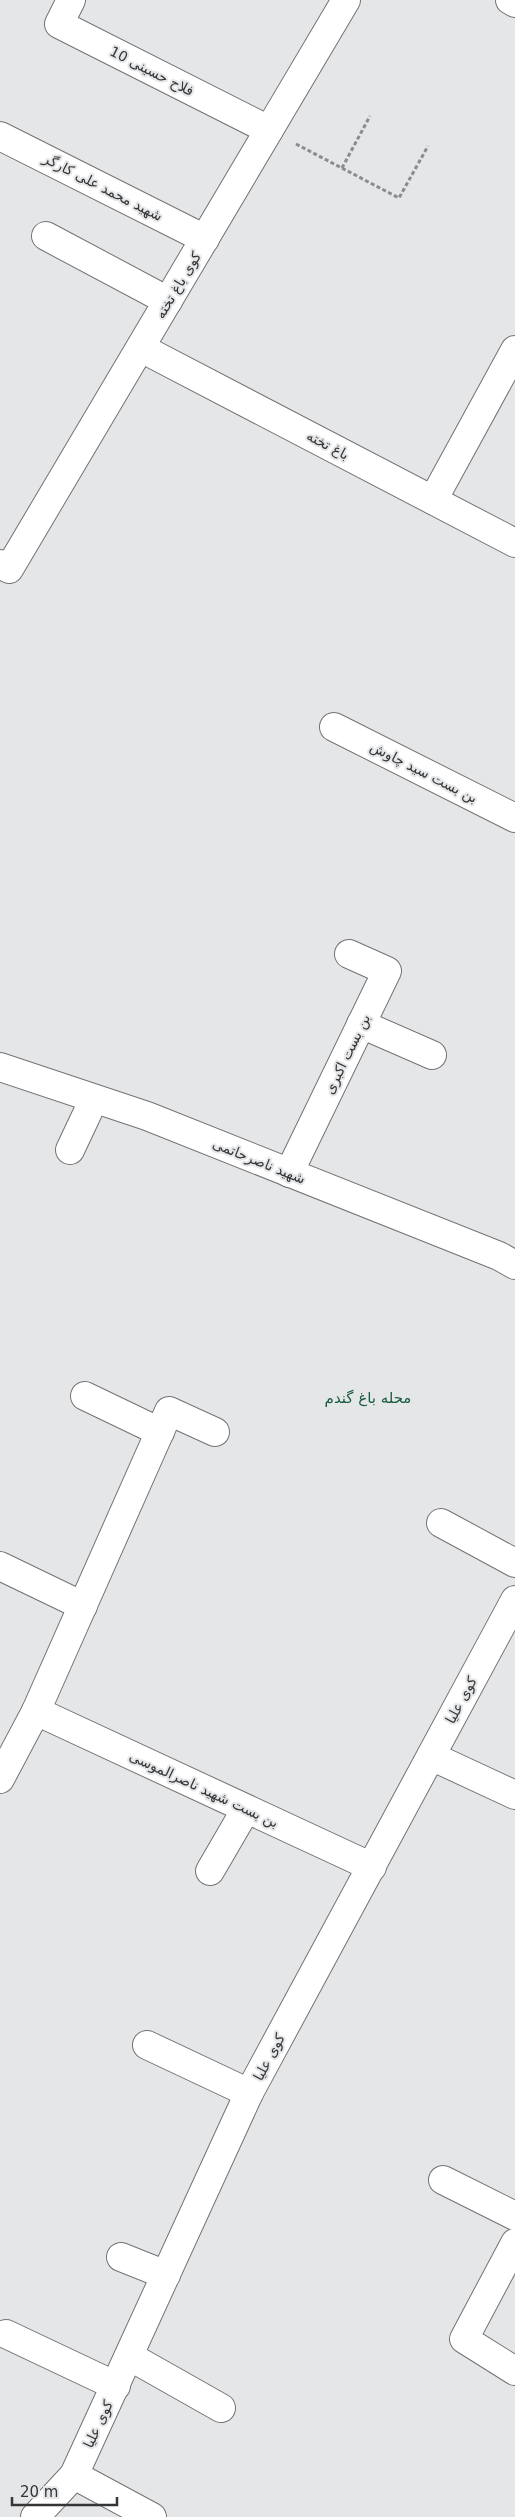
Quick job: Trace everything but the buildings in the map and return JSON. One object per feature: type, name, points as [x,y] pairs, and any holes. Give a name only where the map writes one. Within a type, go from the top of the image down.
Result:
[{"type":"street","name":"فلاح حسینی 10","points":[[71,0],[59,24],[269,130]]},
{"type":"street","name":"کوی باغ تخته","points":[[5,567],[141,348],[346,0]]},
{"type":"street","points":[[510,0],[515,3]]},
{"type":"street","name":"شهید محمد علی کارگر","points":[[0,136],[205,239]]},
{"type":"street","points":[[46,236],[168,301]]},
{"type":"street","name":"باغ تخته","points":[[141,348],[515,543]]},
{"type":"street","points":[[433,500],[515,350]]},
{"type":"street","name":"بن بست سید چاوش","points":[[334,727],[515,818]]},
{"type":"street","name":"بن بست اکبری","points":[[289,1172],[387,971],[350,954]]},
{"type":"street","points":[[361,1024],[432,1054]]},
{"type":"street","name":"شهید ناصرحاتمی","points":[[0,1067],[147,1116],[515,1265]]},
{"type":"street","points":[[70,1150],[94,1099]]},
{"type":"street","points":[[85,1396],[160,1432]]},
{"type":"street","points":[[0,1779],[36,1712],[169,1411],[215,1432]]},
{"type":"street","points":[[441,1523],[515,1562]]},
{"type":"street","points":[[0,1566],[83,1606]]},
{"type":"street","name":"کوی علیا","points":[[36,2517],[74,2475],[249,2094],[515,1600]]},
{"type":"street","name":"بن بست شهید ناصرالموسی","points":[[36,1712],[372,1867]]},
{"type":"street","points":[[431,1756],[515,1795]]},
{"type":"street","points":[[210,1871],[246,1809]]},
{"type":"street","points":[[147,2045],[249,2094]]},
{"type":"street","points":[[443,2180],[515,2216]]},
{"type":"street","points":[[515,2243],[464,2339],[515,2372]]},
{"type":"street","points":[[121,2257],[166,2276]]},
{"type":"street","points":[[6,2334],[116,2386]]},
{"type":"street","points":[[129,2356],[220,2408]]},
{"type":"street","points":[[74,2475],[152,2517]]},
{"type":"path","points":[[342,168],[370,116]]},
{"type":"path","points":[[269,130],[399,198],[428,146]]},
{"type":"district","name":"محله باغ گندم","points":[[368,1398]]}]
